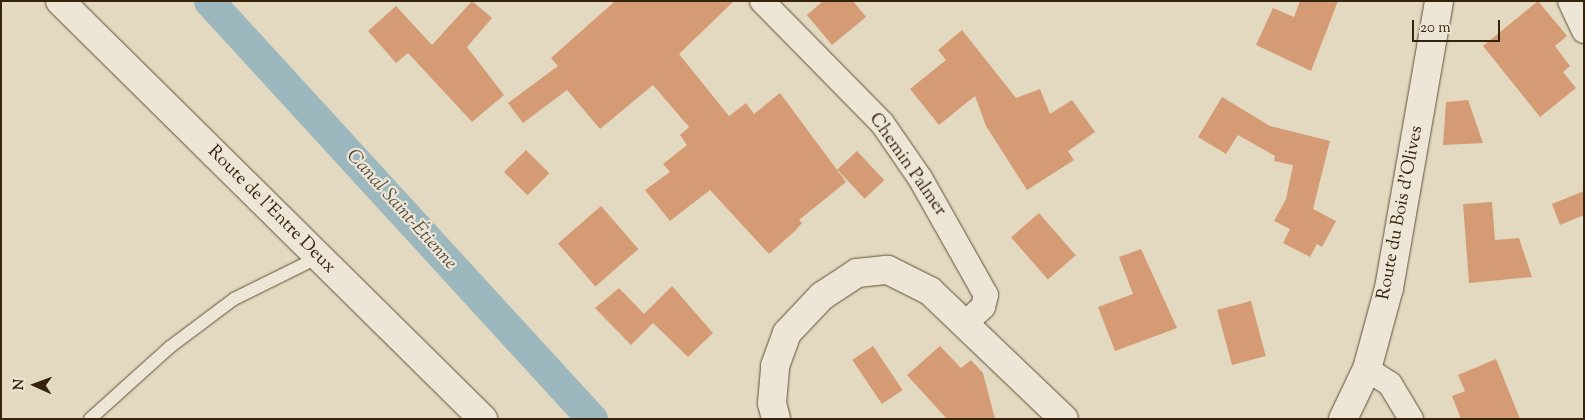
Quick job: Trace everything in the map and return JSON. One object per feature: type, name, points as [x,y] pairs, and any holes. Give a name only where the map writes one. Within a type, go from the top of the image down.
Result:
[{"type":"street","name":"Route de l'Entre Deux","points":[[60,1],[483,419]]},
{"type":"street","name":"Chemin Palmer","points":[[762,1],[882,123],[920,178],[986,295],[983,307],[966,323]]},
{"type":"street","name":"Route du Bois d'Olives","points":[[1343,419],[1367,369],[1389,288],[1439,1]]},
{"type":"street","points":[[1570,1],[1584,31]]},
{"type":"street","points":[[776,419],[772,403],[775,366],[787,333],[822,296],[857,272],[888,270],[930,291],[966,323],[1064,419]]},
{"type":"street","points":[[1367,369],[1390,384],[1411,419]]},
{"type":"lane","points":[[90,419],[170,347],[234,299],[319,257]]},
{"type":"building","points":[[472,1],[492,18],[467,47],[504,95],[472,122],[408,53],[396,63],[368,31],[396,6],[432,45]]},
{"type":"building","points":[[615,1],[734,1],[679,54],[729,116],[746,103],[754,114],[780,93],[846,182],[799,220],[802,223],[795,231],[769,254],[710,190],[670,221],[645,190],[670,172],[663,164],[687,145],[680,135],[689,127],[653,85],[600,129],[567,90],[523,123],[508,103],[558,66],[551,58]]},
{"type":"building","points":[[823,1],[853,1],[866,17],[832,45],[807,15]]},
{"type":"building","points":[[1300,1],[1338,1],[1311,71],[1256,45],[1273,8],[1294,17]]},
{"type":"building","points":[[1538,1],[1567,36],[1555,46],[1570,66],[1563,72],[1576,88],[1540,117],[1483,46]]},
{"type":"building","points":[[962,30],[1016,98],[1040,89],[1050,114],[1072,100],[1095,132],[1068,151],[1074,160],[1027,190],[986,126],[975,96],[939,125],[910,89],[946,60],[938,50]]},
{"type":"building","points":[[1222,97],[1270,126],[1330,141],[1313,209],[1336,221],[1322,247],[1317,244],[1310,257],[1283,243],[1290,229],[1274,221],[1286,199],[1293,165],[1274,161],[1275,156],[1238,135],[1226,154],[1198,137]]},
{"type":"building","points":[[1468,100],[1483,143],[1443,145],[1446,102]]},
{"type":"building","points":[[526,150],[549,173],[527,195],[504,172]]},
{"type":"building","points":[[857,151],[884,180],[865,199],[837,169]]},
{"type":"building","points":[[1584,191],[1584,215],[1560,225],[1552,204]]},
{"type":"building","points":[[1492,202],[1495,240],[1519,238],[1532,277],[1469,283],[1463,204]]},
{"type":"building","points":[[601,206],[638,249],[595,286],[558,243]]},
{"type":"building","points":[[1039,213],[1076,255],[1048,280],[1011,237]]},
{"type":"building","points":[[1141,249],[1177,328],[1115,351],[1098,307],[1133,294],[1119,257]]},
{"type":"building","points":[[672,286],[713,333],[688,357],[653,323],[631,345],[595,308],[619,288],[644,314]]},
{"type":"building","points":[[1251,301],[1266,356],[1232,365],[1217,310]]},
{"type":"building","points":[[873,346],[903,390],[882,404],[852,360]]},
{"type":"building","points":[[940,346],[961,368],[971,360],[983,373],[995,419],[947,419],[907,375]]},
{"type":"building","points":[[1496,359],[1520,419],[1461,419],[1452,396],[1465,391],[1458,375]]},
{"type":"waterway","name":"Canal Saint-Étienne","points":[[209,1],[592,419]]}]
